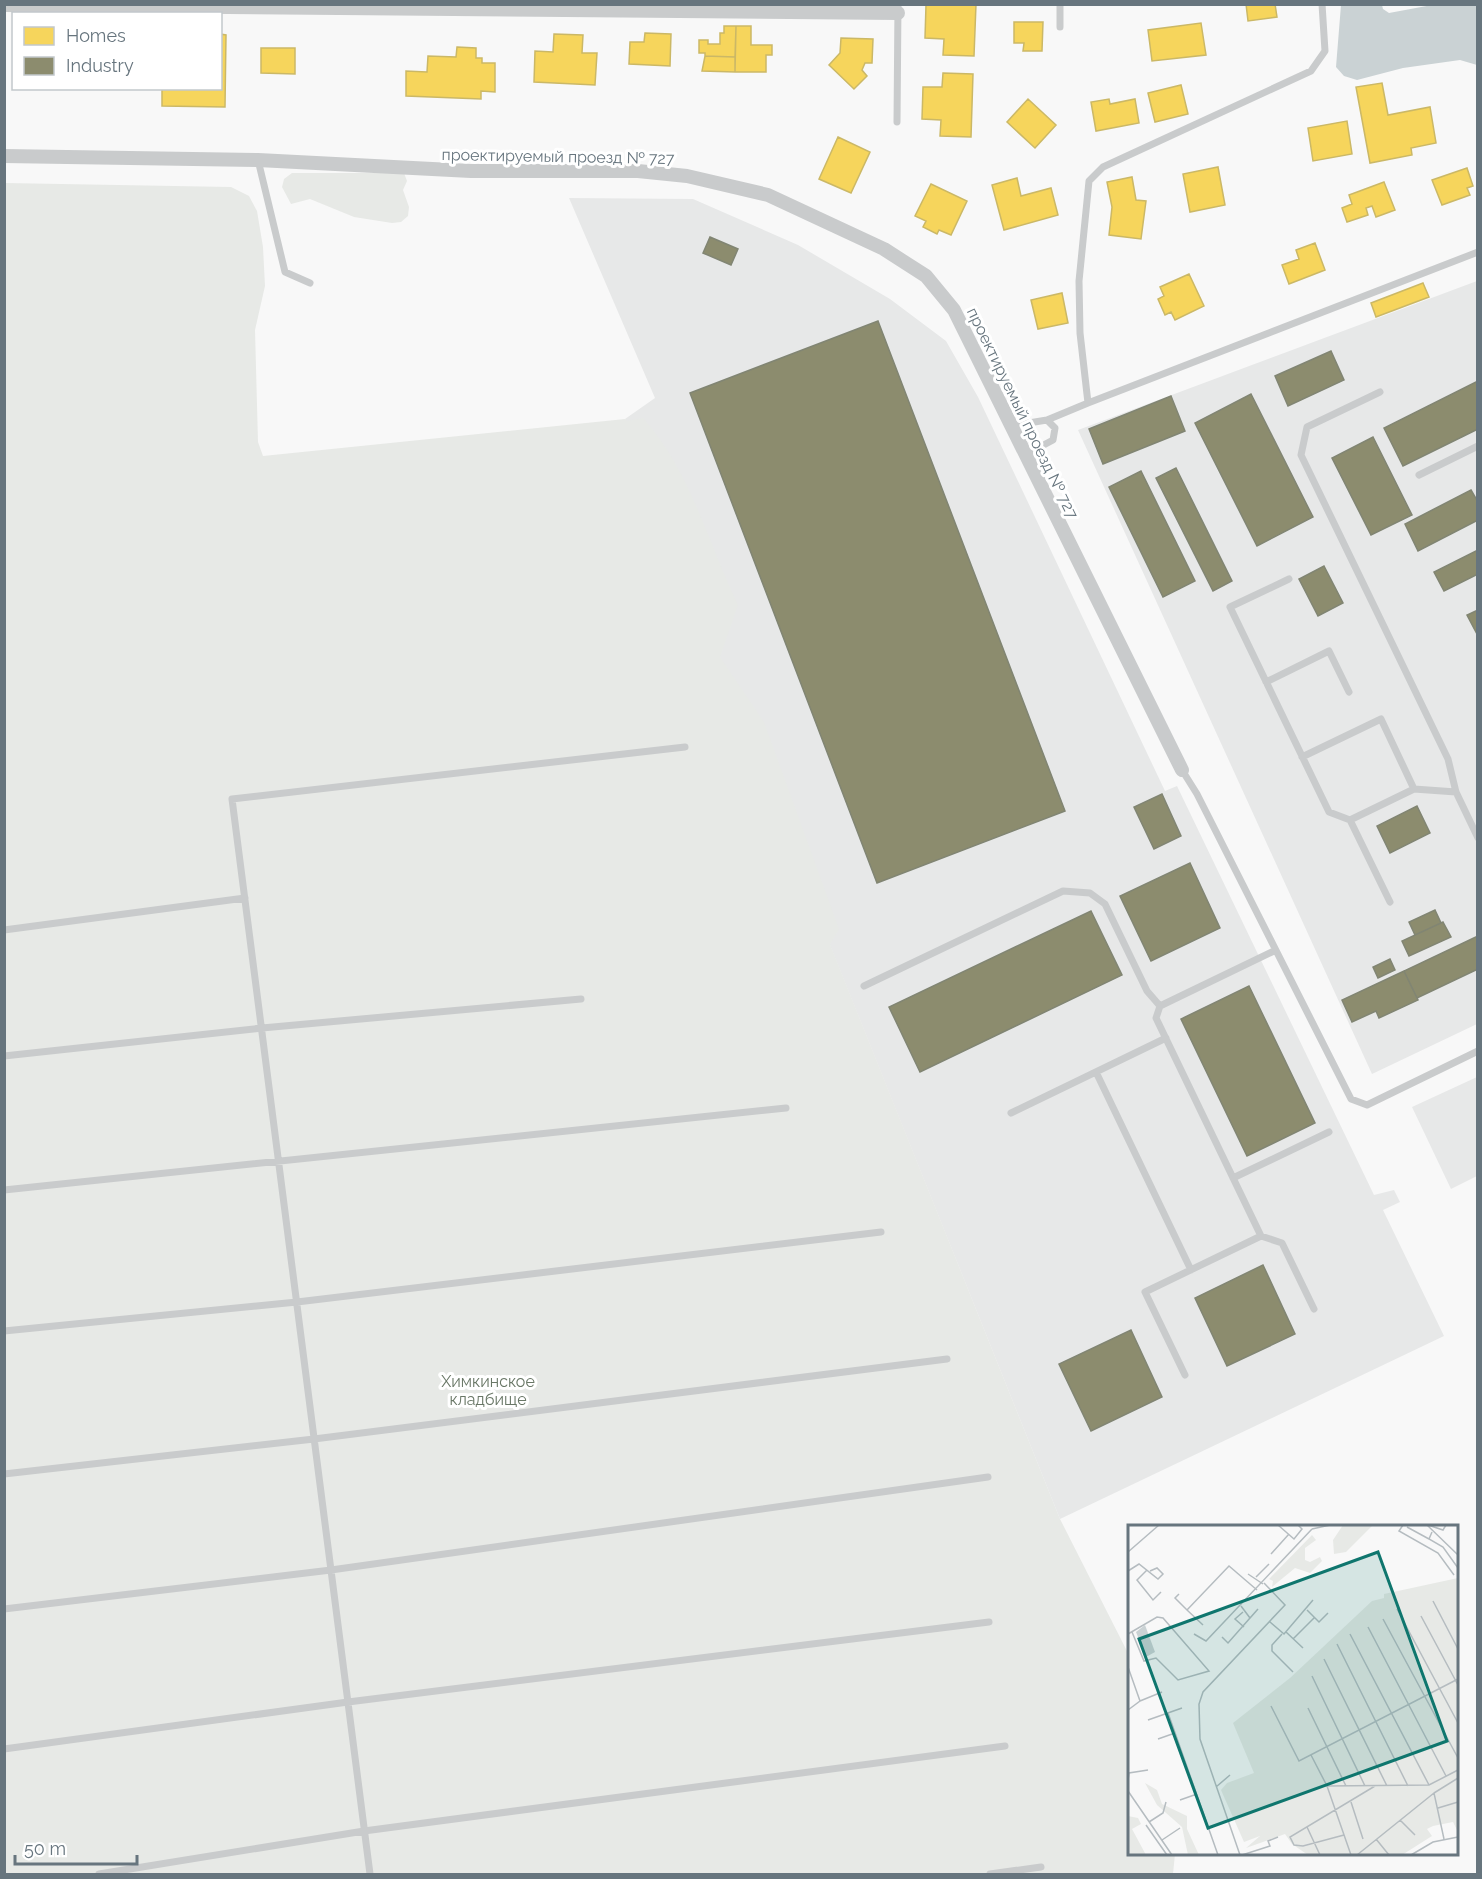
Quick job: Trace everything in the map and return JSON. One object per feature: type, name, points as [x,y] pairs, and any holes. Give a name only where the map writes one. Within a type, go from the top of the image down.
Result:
[{"type":"street","points":[[4,5],[898,9]]},
{"type":"street","name":"проектируемый проезд № 727","points":[[4,156],[258,160],[471,171],[638,171],[687,176],[768,195],[884,249],[926,276],[954,310],[1182,771]]},
{"type":"lane","points":[[1060,4],[1060,27]]},
{"type":"lane","points":[[1088,403],[1080,333],[1079,281],[1089,181],[1103,167],[1311,71],[1325,51],[1322,4]]},
{"type":"lane","points":[[897,122],[898,9]]},
{"type":"lane","points":[[258,160],[285,273],[310,283]]},
{"type":"lane","points":[[1010,426],[1047,420],[1478,252]]},
{"type":"lane","points":[[1380,392],[1307,428],[1301,455],[1448,759],[1456,792],[1478,837]]},
{"type":"lane","points":[[1025,455],[1053,440],[1055,428],[1047,420]]},
{"type":"lane","points":[[1419,475],[1478,446]]},
{"type":"lane","points":[[1289,579],[1230,607],[1329,813],[1350,820],[1414,789],[1456,792]]},
{"type":"lane","points":[[1266,682],[1329,651],[1349,692]]},
{"type":"lane","points":[[1302,757],[1381,719],[1414,789]]},
{"type":"lane","points":[[370,1875],[232,799],[685,747]]},
{"type":"lane","points":[[1182,771],[1197,794],[1274,951],[1351,1099],[1367,1105],[1478,1051]]},
{"type":"lane","points":[[1350,820],[1390,902]]},
{"type":"lane","points":[[864,986],[1063,891],[1090,893],[1105,904],[1147,991],[1160,1006]]},
{"type":"lane","points":[[4,930],[245,898]]},
{"type":"lane","points":[[1261,1236],[1156,1018],[1160,1006],[1274,951]]},
{"type":"lane","points":[[4,1056],[262,1028],[581,999]]},
{"type":"lane","points":[[1011,1113],[1166,1038]]},
{"type":"lane","points":[[1096,1072],[1191,1270]]},
{"type":"lane","points":[[4,1190],[279,1163],[786,1108]]},
{"type":"lane","points":[[1233,1179],[1329,1132]]},
{"type":"lane","points":[[4,1331],[297,1302],[881,1232]]},
{"type":"lane","points":[[1185,1375],[1145,1292],[1261,1236],[1282,1243],[1314,1309]]},
{"type":"lane","points":[[4,1474],[314,1439],[947,1359]]},
{"type":"lane","points":[[4,1609],[331,1570],[988,1476]]},
{"type":"lane","points":[[4,1749],[348,1702],[989,1622]]},
{"type":"lane","points":[[99,1875],[364,1831],[1005,1746]]},
{"type":"lane","points":[[990,1875],[1041,1867]]},
{"type":"shaded area","points":[[1341,5],[1382,5],[1383,9],[1389,13],[1432,5],[1477,5],[1477,65],[1460,60],[1403,68],[1357,80],[1344,76],[1336,67]]},
{"type":"shaded area","points":[[569,198],[693,199],[798,245],[890,299],[946,341],[978,397],[1165,791],[1177,786],[1374,1195],[1394,1190],[1400,1202],[1383,1210],[1444,1336],[1060,1519],[763,778],[625,419],[655,398]]},
{"type":"shaded area","points":[[1477,281],[1477,1024],[1372,1074],[1078,430]]},
{"type":"shaded area","points":[[1477,1077],[1477,1176],[1451,1189],[1412,1107]]},
{"type":"green space","points":[[292,173],[404,173],[407,181],[403,190],[409,207],[408,216],[401,222],[392,223],[354,217],[310,199],[291,204],[282,187],[284,179]]},
{"type":"green space","name":"Химкинское кладбище","points":[[5,183],[231,187],[249,196],[257,211],[263,247],[265,286],[255,330],[258,442],[263,456],[643,418],[673,460],[697,508],[738,605],[720,657],[764,722],[839,929],[830,944],[1060,1519],[1128,1653],[1128,1855],[1175,1855],[1173,1874],[5,1874]]},
{"type":"building: Homes","points":[[976,4],[974,56],[943,55],[944,39],[925,38],[926,5]]},
{"type":"building: Homes","points":[[1246,4],[1275,4],[1277,17],[1248,21]]},
{"type":"building: Homes","points":[[1014,22],[1043,22],[1042,51],[1023,51],[1024,43],[1014,43]]},
{"type":"building: Homes","points":[[1201,23],[1206,55],[1152,61],[1148,30]]},
{"type":"building: Homes","points":[[724,26],[736,26],[735,57],[705,56],[705,53],[699,53],[699,40],[708,40],[708,44],[720,44],[720,33],[724,33]]},
{"type":"building: Homes","points":[[736,26],[751,26],[751,45],[772,45],[772,55],[766,55],[766,72],[735,72]]},
{"type":"building: Homes","points":[[645,33],[671,34],[670,66],[629,64],[630,42],[644,42]]},
{"type":"building: Homes","points":[[222,34],[226,35],[225,107],[162,106],[162,90],[222,90]]},
{"type":"building: Homes","points":[[554,34],[583,35],[582,53],[597,53],[595,85],[534,82],[535,51],[553,52]]},
{"type":"building: Homes","points":[[841,38],[873,39],[872,63],[865,63],[862,70],[867,76],[854,89],[829,65],[840,53]]},
{"type":"building: Homes","points":[[457,47],[476,48],[476,58],[482,58],[482,63],[495,63],[495,92],[481,91],[481,99],[406,96],[406,71],[427,72],[428,56],[456,57]]},
{"type":"building: Homes","points":[[261,48],[295,48],[295,74],[261,73]]},
{"type":"building: Homes","points":[[705,56],[735,57],[735,72],[702,71]]},
{"type":"building: Homes","points":[[943,73],[973,74],[971,137],[940,136],[941,120],[922,119],[923,87],[942,87]]},
{"type":"building: Homes","points":[[1382,83],[1388,115],[1430,107],[1436,143],[1411,148],[1412,155],[1370,163],[1356,87]]},
{"type":"building: Homes","points":[[1181,85],[1188,114],[1155,122],[1148,93]]},
{"type":"building: Homes","points":[[1028,99],[1056,125],[1035,148],[1007,122]]},
{"type":"building: Homes","points":[[1109,99],[1110,104],[1135,99],[1139,123],[1096,131],[1091,102]]},
{"type":"building: Homes","points":[[1347,121],[1352,154],[1313,161],[1308,128]]},
{"type":"building: Homes","points":[[838,137],[870,152],[851,193],[819,179]]},
{"type":"building: Homes","points":[[1218,167],[1225,205],[1190,212],[1183,174]]},
{"type":"building: Homes","points":[[1467,168],[1473,186],[1467,188],[1470,195],[1442,205],[1432,180]]},
{"type":"building: Homes","points":[[1132,177],[1136,200],[1146,201],[1141,239],[1109,235],[1112,207],[1107,182]]},
{"type":"building: Homes","points":[[1017,178],[1021,196],[1051,188],[1058,215],[1004,230],[992,185]]},
{"type":"building: Homes","points":[[1384,182],[1395,210],[1376,217],[1372,206],[1366,208],[1368,215],[1347,222],[1342,208],[1352,204],[1349,195]]},
{"type":"building: Homes","points":[[931,184],[967,201],[951,235],[939,230],[937,234],[923,227],[926,221],[915,216]]},
{"type":"building: Homes","points":[[1315,243],[1325,270],[1289,284],[1282,265],[1299,259],[1296,250]]},
{"type":"building: Homes","points":[[1189,274],[1204,306],[1175,320],[1171,312],[1165,315],[1158,299],[1164,296],[1160,287]]},
{"type":"building: Homes","points":[[1423,283],[1429,297],[1376,317],[1371,303]]},
{"type":"building: Homes","points":[[1062,293],[1068,323],[1038,329],[1031,300]]},
{"type":"building: Industry","points":[[710,237],[738,249],[731,265],[703,253]]},
{"type":"building: Industry","points":[[878,321],[1065,811],[877,883],[690,393]]},
{"type":"building: Industry","points":[[1331,351],[1344,380],[1288,406],[1275,376]]},
{"type":"building: Industry","points":[[1478,381],[1478,429],[1403,466],[1384,428]]},
{"type":"building: Industry","points":[[1251,394],[1313,517],[1257,546],[1195,423]]},
{"type":"building: Industry","points":[[1171,396],[1185,431],[1103,464],[1089,429]]},
{"type":"building: Industry","points":[[1373,437],[1412,515],[1371,535],[1332,458]]},
{"type":"building: Industry","points":[[1176,468],[1232,581],[1213,591],[1156,478]]},
{"type":"building: Industry","points":[[1141,471],[1195,581],[1163,597],[1109,487]]},
{"type":"building: Industry","points":[[1471,490],[1478,502],[1478,520],[1418,551],[1405,524]]},
{"type":"building: Industry","points":[[1478,550],[1478,574],[1444,591],[1434,572]]},
{"type":"building: Industry","points":[[1324,566],[1343,603],[1318,616],[1299,579]]},
{"type":"building: Industry","points":[[1478,610],[1478,636],[1467,615]]},
{"type":"building: Industry","points":[[1162,794],[1181,836],[1154,849],[1134,807]]},
{"type":"building: Industry","points":[[1417,806],[1430,833],[1390,853],[1377,826]]},
{"type":"building: Industry","points":[[1190,863],[1220,928],[1151,961],[1120,896]]},
{"type":"building: Industry","points":[[1435,910],[1441,923],[1415,935],[1409,922]]},
{"type":"building: Industry","points":[[1091,911],[1122,975],[920,1072],[889,1007]]},
{"type":"building: Industry","points":[[1443,922],[1451,937],[1409,956],[1402,941]]},
{"type":"building: Industry","points":[[1478,936],[1478,969],[1417,998],[1404,971]]},
{"type":"building: Industry","points":[[1390,959],[1395,970],[1378,978],[1373,967]]},
{"type":"building: Industry","points":[[1404,971],[1418,1000],[1379,1018],[1376,1011],[1352,1022],[1342,1000]]},
{"type":"building: Industry","points":[[1249,986],[1315,1123],[1247,1156],[1181,1019]]},
{"type":"building: Industry","points":[[1263,1265],[1295,1334],[1227,1366],[1195,1298]]},
{"type":"building: Industry","points":[[1131,1330],[1162,1397],[1091,1431],[1059,1364]]}]
